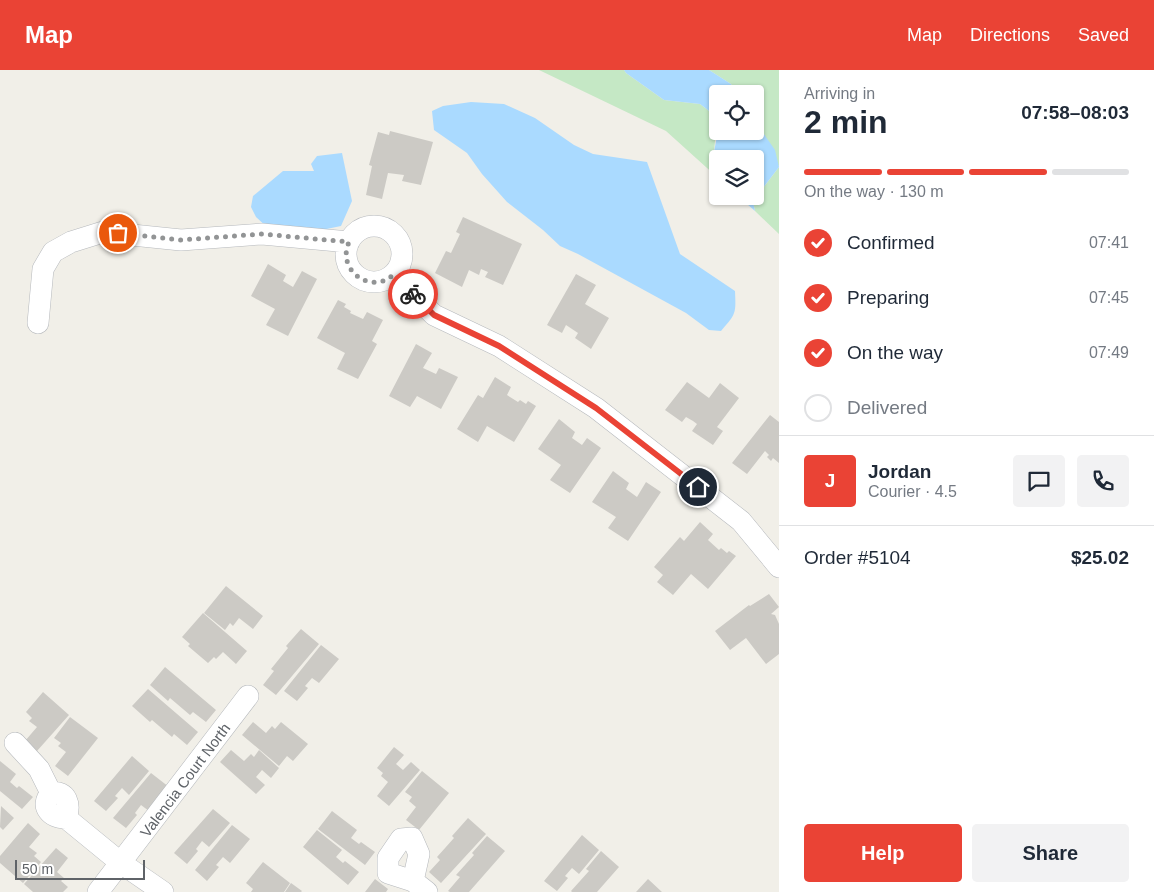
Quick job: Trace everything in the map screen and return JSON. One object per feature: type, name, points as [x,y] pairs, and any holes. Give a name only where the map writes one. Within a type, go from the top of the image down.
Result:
[{"type":"street","points":[[375,226],[383,228],[397,238],[401,246],[401,263],[393,275],[381,282],[362,280],[348,266],[346,256],[349,242],[358,231],[375,226]]},
{"type":"street","points":[[38,323],[43,269],[53,252],[71,242],[103,232],[181,240],[262,234],[349,242]]},
{"type":"street","points":[[393,275],[434,315],[499,346],[596,408],[741,521],[779,567]]},
{"type":"street","name":"Valencia Court North","points":[[98,892],[248,696]]},
{"type":"street","points":[[15,743],[39,769],[51,793],[62,794],[66,797],[69,811],[66,818],[121,863],[162,892]]},
{"type":"green space","points":[[539,70],[624,70],[664,100],[700,104],[709,111],[709,140],[715,140],[714,150],[709,150],[709,170],[666,131]]},
{"type":"green space","points":[[709,70],[779,70],[779,167],[764,134],[764,85],[731,84]]},
{"type":"green space","points":[[779,167],[779,234],[755,211],[754,205],[764,205],[764,187]]},
{"type":"water","points":[[624,70],[709,70],[732,85],[709,85],[709,111],[700,104],[664,100]]},
{"type":"water","points":[[471,102],[504,104],[535,118],[574,145],[593,154],[647,162],[680,254],[735,291],[734,313],[730,321],[721,331],[709,330],[686,313],[560,246],[507,202],[482,174],[467,153],[434,130],[432,111],[443,106]]},
{"type":"water","points":[[764,134],[775,150],[779,167],[764,187],[764,150],[714,150],[716,140],[764,140]]},
{"type":"water","points":[[342,153],[352,201],[341,226],[312,232],[269,229],[256,217],[251,207],[253,196],[283,171],[314,171],[311,164],[317,156]]},
{"type":"water","points":[[748,205],[754,205],[755,211]]},
{"type":"building","points":[[390,131],[433,142],[421,185],[402,181],[404,175],[388,173],[382,199],[366,195],[372,166],[369,165],[378,132],[389,135]]},
{"type":"building","points":[[463,217],[522,244],[503,285],[485,277],[488,272],[481,269],[479,275],[469,270],[462,287],[435,273],[446,251],[451,253],[460,234],[456,232]]},
{"type":"building","points":[[268,264],[286,275],[283,281],[293,287],[302,271],[317,279],[288,336],[266,325],[275,309],[251,296]]},
{"type":"building","points":[[576,274],[596,285],[585,304],[609,318],[591,349],[575,338],[578,333],[566,325],[562,333],[547,325]]},
{"type":"building","points":[[338,300],[346,304],[344,307],[351,311],[350,313],[363,319],[367,312],[383,320],[372,341],[377,344],[358,379],[337,369],[345,353],[317,338]]},
{"type":"building","points":[[416,344],[432,353],[423,368],[436,374],[439,368],[458,377],[441,409],[417,396],[410,407],[389,396]]},
{"type":"building","points":[[495,377],[511,387],[507,395],[518,402],[520,400],[526,404],[528,401],[536,406],[514,442],[487,426],[478,442],[457,429],[478,395],[483,398]]},
{"type":"building","points":[[687,382],[709,398],[720,383],[739,398],[717,427],[723,431],[713,445],[692,431],[697,424],[693,421],[686,417],[682,422],[665,410]]},
{"type":"building","points":[[770,415],[779,422],[779,463],[773,458],[771,461],[765,451],[747,474],[732,463]]},
{"type":"building","points":[[559,419],[575,432],[572,438],[582,445],[587,438],[601,448],[570,493],[550,480],[561,465],[538,449]]},
{"type":"building","points":[[613,471],[629,483],[626,489],[637,497],[646,482],[661,492],[628,541],[608,528],[616,517],[592,502]]},
{"type":"building","points":[[700,522],[713,534],[708,540],[719,550],[721,548],[727,553],[729,551],[736,556],[708,589],[691,574],[673,595],[657,582],[663,575],[654,567],[680,537],[684,541]]},
{"type":"building","points":[[226,586],[263,616],[253,629],[239,618],[233,626],[230,623],[225,630],[204,613]]},
{"type":"building","points":[[769,594],[779,607],[771,614],[775,615],[779,624],[779,654],[766,664],[746,638],[730,650],[715,631],[749,605]]},
{"type":"building","points":[[203,613],[247,651],[236,664],[223,652],[216,659],[214,657],[208,663],[188,646],[190,644],[182,637]]},
{"type":"building","points":[[301,629],[319,644],[276,695],[263,685],[274,671],[271,669],[288,648],[286,646]]},
{"type":"building","points":[[321,645],[339,659],[319,683],[312,678],[305,686],[308,688],[297,701],[284,691]]},
{"type":"building","points":[[165,667],[216,710],[206,722],[193,712],[190,715],[170,698],[168,701],[150,685]]},
{"type":"building","points":[[148,689],[198,732],[187,745],[174,734],[172,737],[152,720],[150,722],[132,706]]},
{"type":"building","points":[[43,692],[69,715],[37,751],[25,741],[37,727],[29,721],[32,718],[26,712]]},
{"type":"building","points":[[70,717],[98,738],[68,776],[55,766],[66,752],[58,746],[61,743],[54,738]]},
{"type":"building","points":[[253,722],[266,733],[272,726],[275,729],[281,722],[308,744],[293,761],[287,756],[279,766],[242,735]]},
{"type":"building","points":[[394,747],[404,755],[396,764],[403,770],[411,762],[420,770],[389,806],[377,796],[388,782],[381,776],[383,773],[377,768]]},
{"type":"building","points":[[231,750],[244,761],[251,754],[254,757],[259,750],[279,768],[271,778],[262,770],[256,777],[265,785],[256,794],[220,762]]},
{"type":"building","points":[[132,756],[149,771],[129,795],[122,788],[115,796],[118,798],[106,811],[94,801]]},
{"type":"building","points":[[0,761],[16,774],[10,782],[17,788],[19,786],[33,797],[22,809],[0,791]]},
{"type":"building","points":[[422,771],[449,793],[419,830],[406,820],[416,807],[409,801],[412,797],[405,792]]},
{"type":"building","points":[[151,773],[169,787],[149,811],[141,805],[135,813],[137,815],[126,828],[113,818]]},
{"type":"building","points":[[1,806],[14,818],[3,830],[0,827]]},
{"type":"building","points":[[213,809],[230,823],[209,847],[202,841],[196,849],[198,851],[187,864],[174,853]]},
{"type":"building","points":[[332,811],[357,830],[351,838],[359,844],[361,842],[375,852],[365,865],[318,829]]},
{"type":"building","points":[[468,818],[486,834],[441,883],[429,872],[440,860],[437,857],[454,838],[452,836]]},
{"type":"building","points":[[28,823],[40,834],[29,847],[37,853],[34,856],[41,862],[23,883],[0,863],[0,856]]},
{"type":"building","points":[[232,825],[250,839],[230,863],[223,857],[216,865],[219,867],[207,881],[195,870]]},
{"type":"building","points":[[317,830],[342,850],[336,857],[343,863],[345,861],[359,872],[348,885],[303,847]]},
{"type":"building","points":[[582,835],[599,850],[579,874],[572,868],[565,876],[568,878],[557,891],[544,881]]},
{"type":"building","points":[[487,836],[505,851],[469,892],[448,891],[460,877],[456,875],[474,855],[472,853]]},
{"type":"building","points":[[56,848],[68,858],[57,872],[64,878],[61,881],[68,887],[63,892],[33,892],[24,884]]},
{"type":"building","points":[[601,851],[619,867],[597,892],[572,892],[589,871],[586,869]]},
{"type":"building","points":[[263,862],[290,883],[284,892],[251,892],[253,889],[246,883]]},
{"type":"building","points":[[375,879],[388,889],[386,892],[365,892]]},
{"type":"building","points":[[648,879],[662,892],[636,892]]},
{"type":"building","points":[[291,883],[302,891],[285,892]]},
{"type":"way so far","points":[[118,233],[181,240],[262,234],[349,242],[346,256],[348,266],[354,274],[362,280],[371,282],[381,282],[393,275],[413,294]]},
{"type":"route","points":[[413,294],[434,315],[499,346],[596,408],[698,487]]}]
